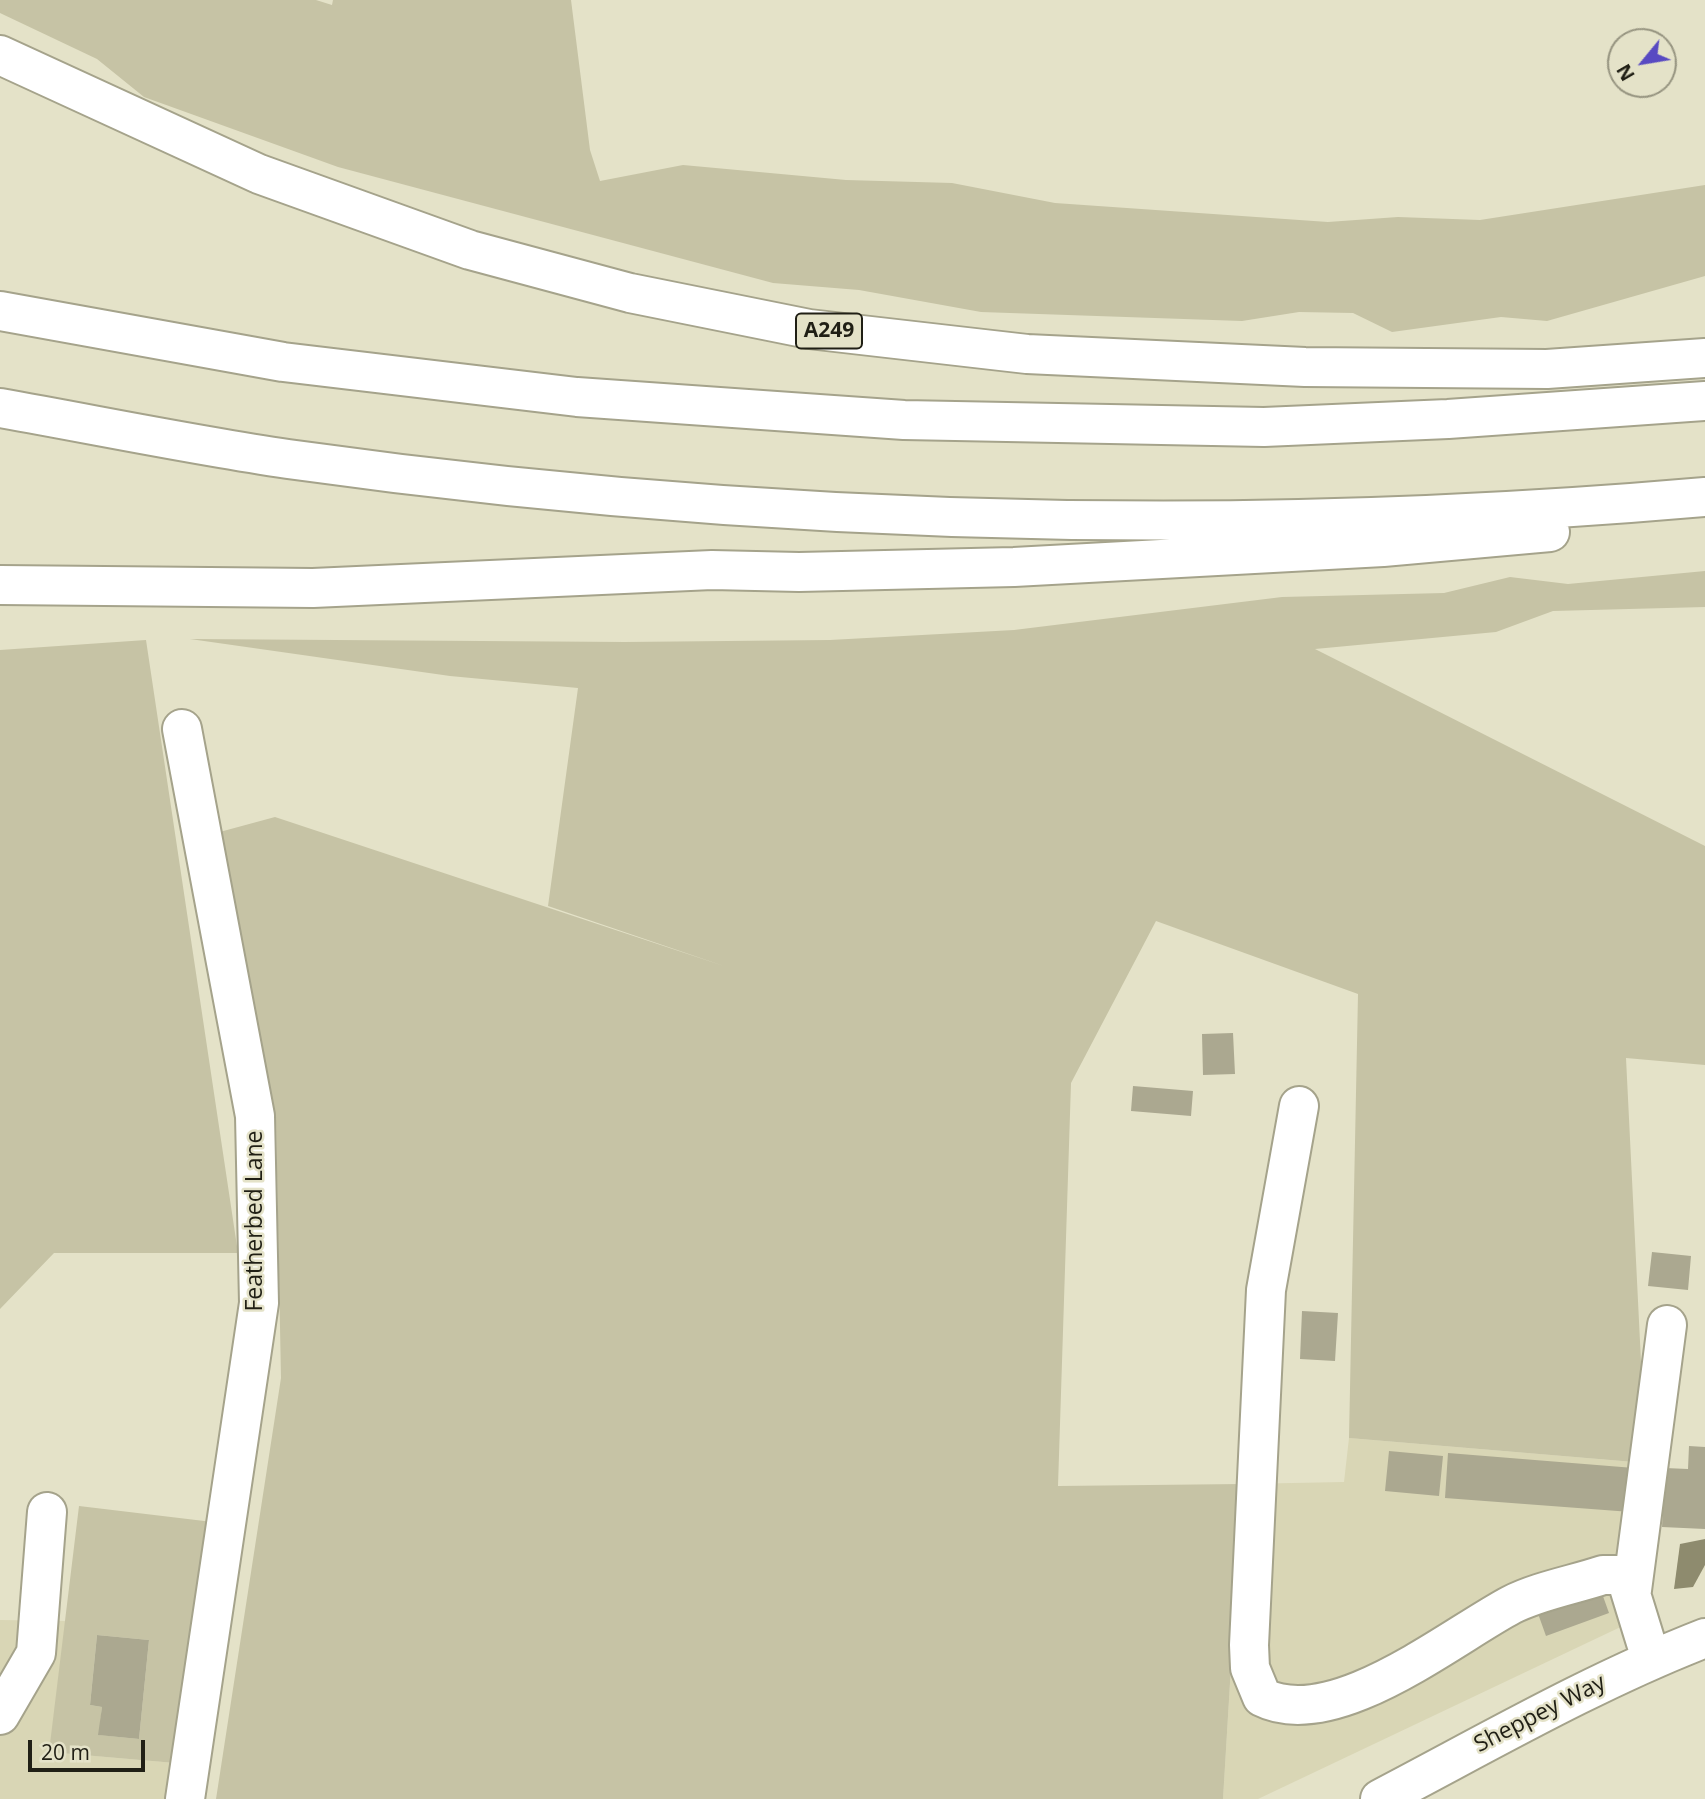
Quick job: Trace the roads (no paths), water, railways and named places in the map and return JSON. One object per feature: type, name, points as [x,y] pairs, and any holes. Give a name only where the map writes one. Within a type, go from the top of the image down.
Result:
[{"type":"main road","name":"A249","points":[[0,55],[259,174],[470,250],[630,293],[809,328],[1027,354],[1305,367],[1547,369],[1705,358]]},
{"type":"main road","points":[[0,312],[283,362],[578,397],[904,420],[1264,427],[1462,418],[1705,401]]},
{"type":"main road","points":[[0,408],[287,458],[484,482],[777,508],[926,517],[1130,521],[1351,519],[1705,497]]},
{"type":"main road","points":[[0,585],[313,588],[712,570],[799,572],[1028,566],[1382,547],[1524,536],[1705,512]]},
{"type":"main road","name":"Featherbed Lane","points":[[182,729],[255,1116],[259,1303],[185,1799]]},
{"type":"main road","points":[[1299,1106],[1266,1290],[1250,1645],[1250,1668],[1262,1697],[1276,1704],[1293,1706],[1332,1700],[1393,1675],[1514,1603],[1603,1575],[1618,1574],[1632,1590]]},
{"type":"main road","points":[[1651,1659],[1632,1590],[1667,1325]]},
{"type":"main road","points":[[0,1715],[36,1653],[47,1512]]},
{"type":"main road","name":"Sheppey Way","points":[[1380,1799],[1567,1698],[1651,1659],[1705,1638]]}]
